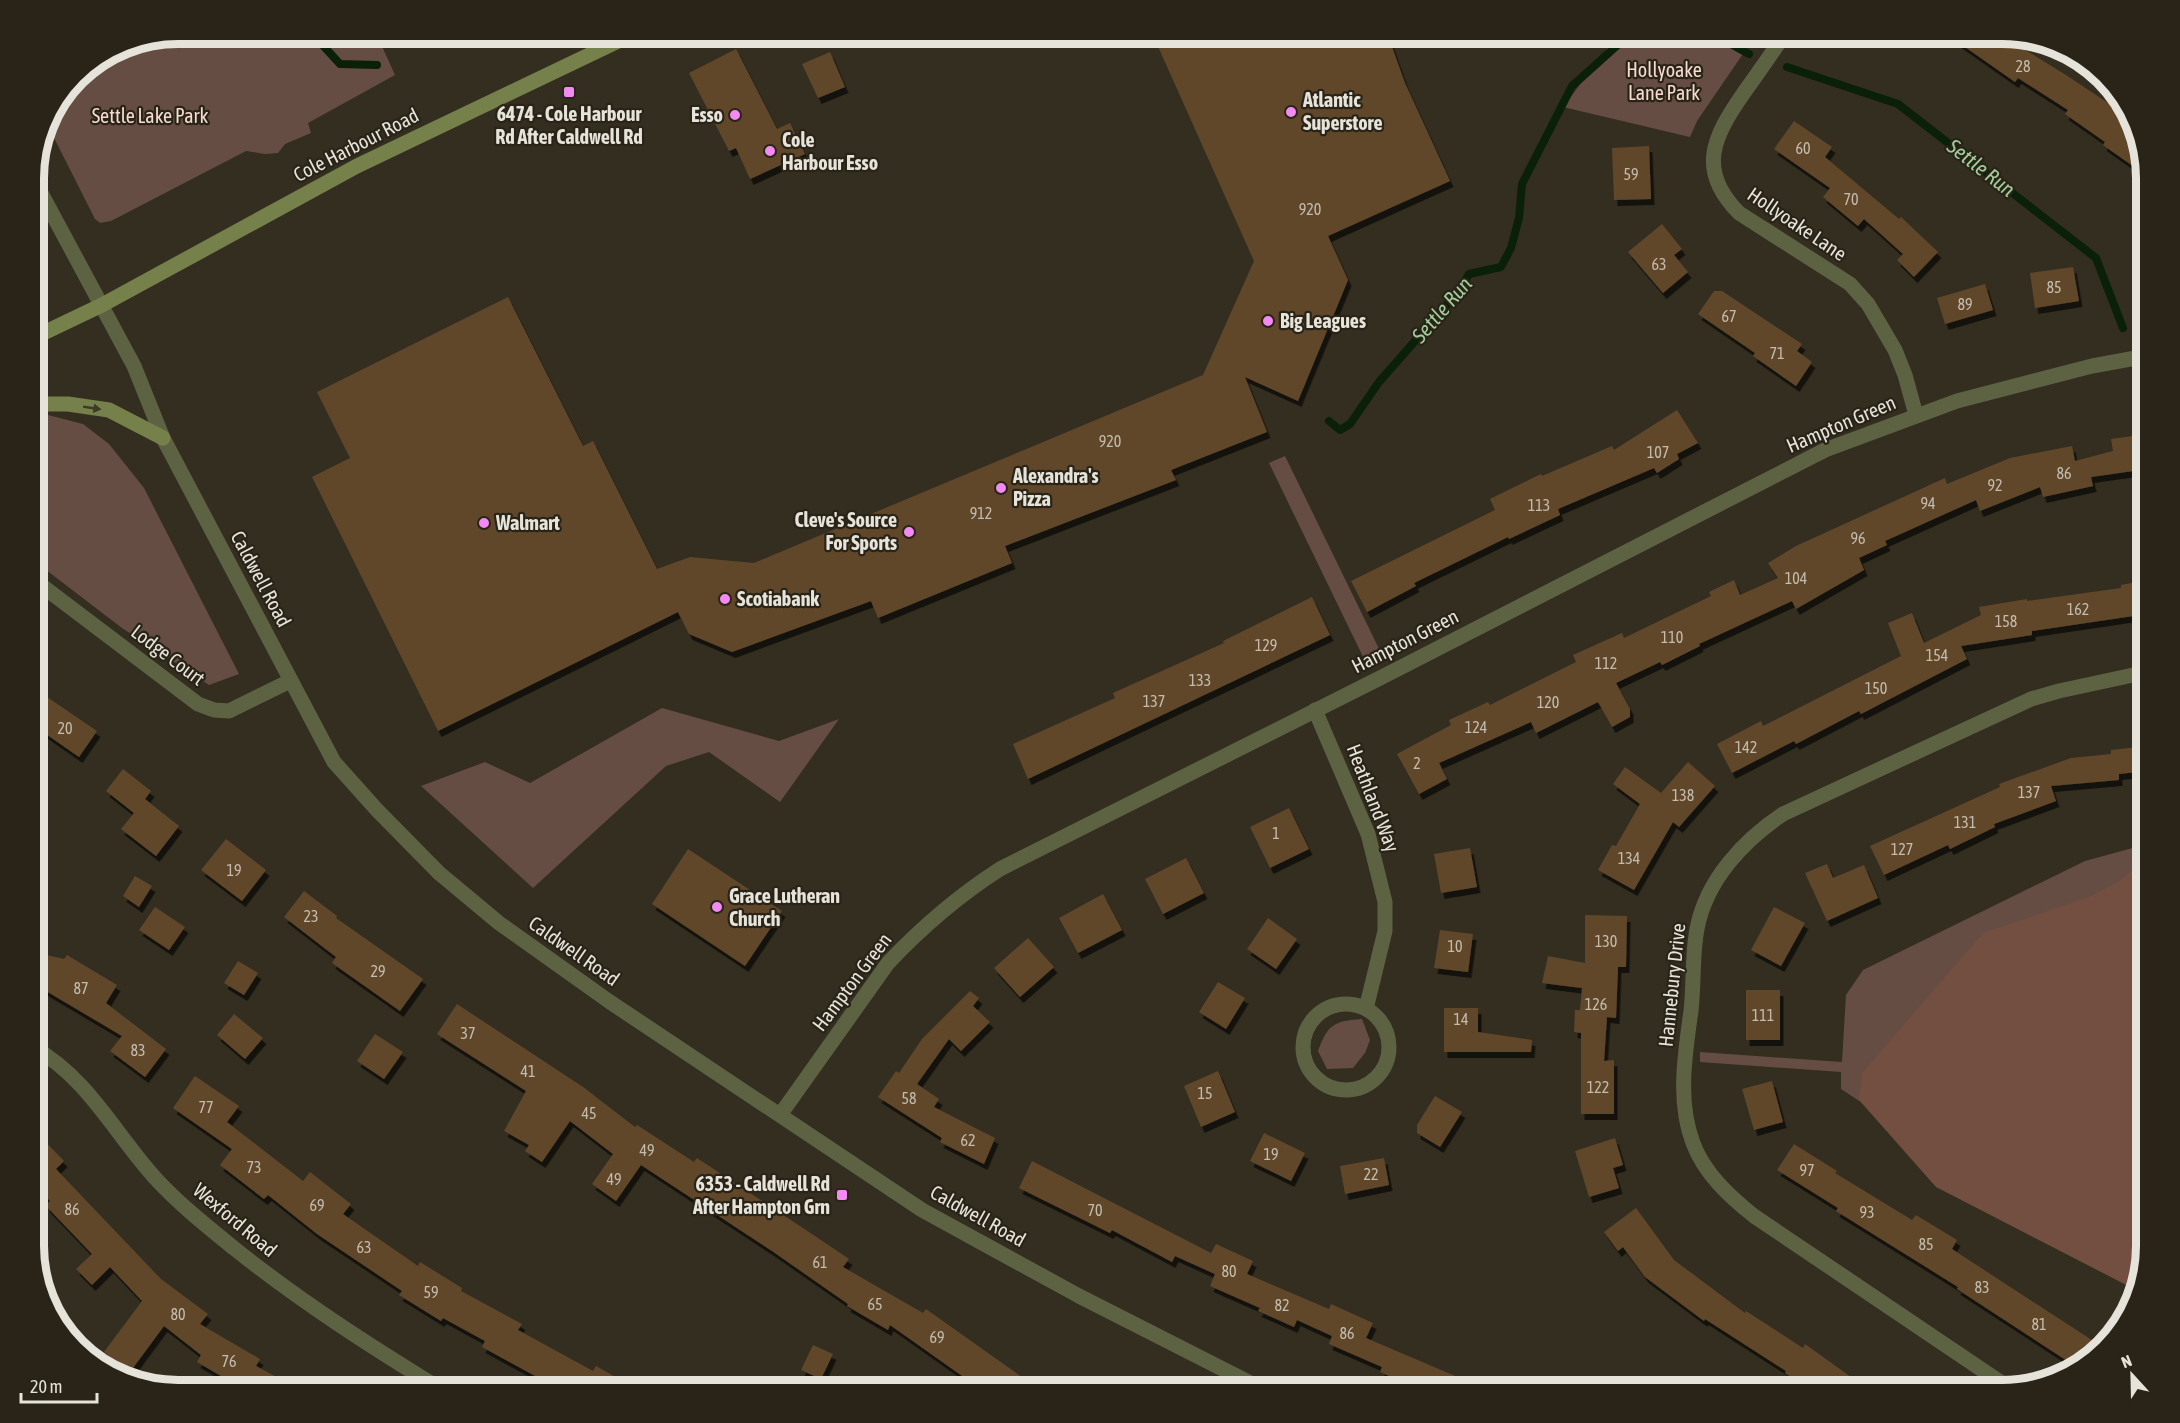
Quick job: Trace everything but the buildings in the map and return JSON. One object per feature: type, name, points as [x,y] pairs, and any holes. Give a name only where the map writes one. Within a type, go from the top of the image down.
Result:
[{"type":"main road","name":"Cole Harbour Road","points":[[44,333],[102,306],[357,166],[612,44]]},
{"type":"main road","points":[[44,404],[68,404],[109,410],[163,438]]},
{"type":"street","name":"Hollyoake Lane","points":[[1778,44],[1721,128],[1714,153],[1717,181],[1725,198],[1739,213],[1850,284],[1868,304],[1895,350],[1905,375],[1916,415]]},
{"type":"street","name":"Caldwell Road","points":[[44,198],[134,366],[163,438],[334,762],[439,873],[518,936],[610,1002],[922,1210],[1079,1296],[1242,1379]]},
{"type":"street","name":"Hampton Green","points":[[780,1115],[888,963],[929,922],[967,890],[1000,869],[1825,450],[1957,401],[2092,366],[2136,358]]},
{"type":"street","name":"Lodge Court","points":[[44,587],[198,704],[214,710],[229,711],[290,681]]},
{"type":"street","name":"Hannebury Drive","points":[[1996,1379],[1754,1215],[1720,1185],[1703,1164],[1693,1142],[1684,1100],[1685,1055],[1692,1001],[1697,929],[1708,897],[1730,861],[1758,832],[1783,814],[2031,699],[2136,674]]},
{"type":"street","name":"Heathland Way","points":[[1315,710],[1368,834],[1385,902],[1385,932],[1366,1009]]},
{"type":"street","points":[[1338,1005],[1357,1005],[1366,1009],[1378,1018],[1386,1031],[1389,1046],[1383,1069],[1374,1081],[1360,1088],[1345,1090],[1326,1085],[1318,1080],[1306,1064],[1303,1046],[1308,1027],[1320,1012],[1338,1005]]},
{"type":"street","name":"Wexford Road","points":[[44,1054],[60,1064],[79,1082],[156,1179],[210,1229],[279,1284],[424,1379]]},
{"type":"green space","name":"Settle Lake Park","points":[[168,44],[381,44],[395,75],[308,123],[311,133],[285,144],[278,153],[265,154],[246,151],[111,221],[100,223],[95,219],[52,133],[57,118],[71,96],[89,77],[110,61],[151,46]]},
{"type":"green space","name":"Hollyoake Lane Park","points":[[1611,44],[1741,44],[1747,48],[1697,121],[1690,137],[1563,107]]},
{"type":"green space","points":[[44,414],[83,424],[109,444],[144,488],[239,674],[209,685],[122,628],[44,568]]},
{"type":"green space","points":[[1285,456],[1383,657],[1367,665],[1269,463]]},
{"type":"green space","points":[[662,708],[779,741],[839,719],[780,802],[709,752],[666,766],[533,888],[421,786],[485,762],[530,783]]},
{"type":"green space","points":[[2136,847],[2136,1246],[2132,1280],[1841,1089],[1841,1072],[1700,1062],[1700,1052],[1842,1062],[1846,995],[1863,970],[2085,861]]},
{"type":"green space","points":[[1362,1019],[1370,1040],[1365,1053],[1353,1068],[1327,1069],[1318,1051],[1325,1035],[1338,1023]]},
{"type":"shaded area","points":[[2136,867],[2136,1246],[2130,1287],[1936,1187],[1859,1100],[1862,1073],[1983,933],[2089,897],[2118,882]]},
{"type":"waterway","name":"Settle Run","points":[[322,44],[340,64],[377,65]]},
{"type":"waterway","name":"Settle Run","points":[[1329,421],[1340,430],[1350,424],[1379,382],[1459,291],[1469,274],[1501,267],[1511,248],[1519,218],[1522,184],[1572,86],[1619,44]]},
{"type":"waterway","name":"Settle Run","points":[[1731,44],[1749,54]]},
{"type":"waterway","name":"Settle Run","points":[[1787,67],[1898,104],[2096,258],[2123,328]]},
{"type":"place","name":"6474 - Cole Harbour Rd After Caldwell Rd","points":[[569,92]]},
{"type":"place","name":"Atlantic Superstore","points":[[1291,112]]},
{"type":"place","name":"Esso","points":[[735,115]]},
{"type":"place","name":"Cole Harbour Esso","points":[[770,151]]},
{"type":"place","name":"Big Leagues","points":[[1268,321]]},
{"type":"place","name":"Alexandra's Pizza","points":[[1001,488]]},
{"type":"place","name":"Walmart","points":[[484,523]]},
{"type":"place","name":"Cleve's Source For Sports","points":[[909,532]]},
{"type":"place","name":"Scotiabank","points":[[725,599]]},
{"type":"place","name":"Grace Lutheran Church","points":[[717,907]]},
{"type":"place","name":"6353 - Caldwell Rd After Hampton Grn","points":[[842,1195]]}]
